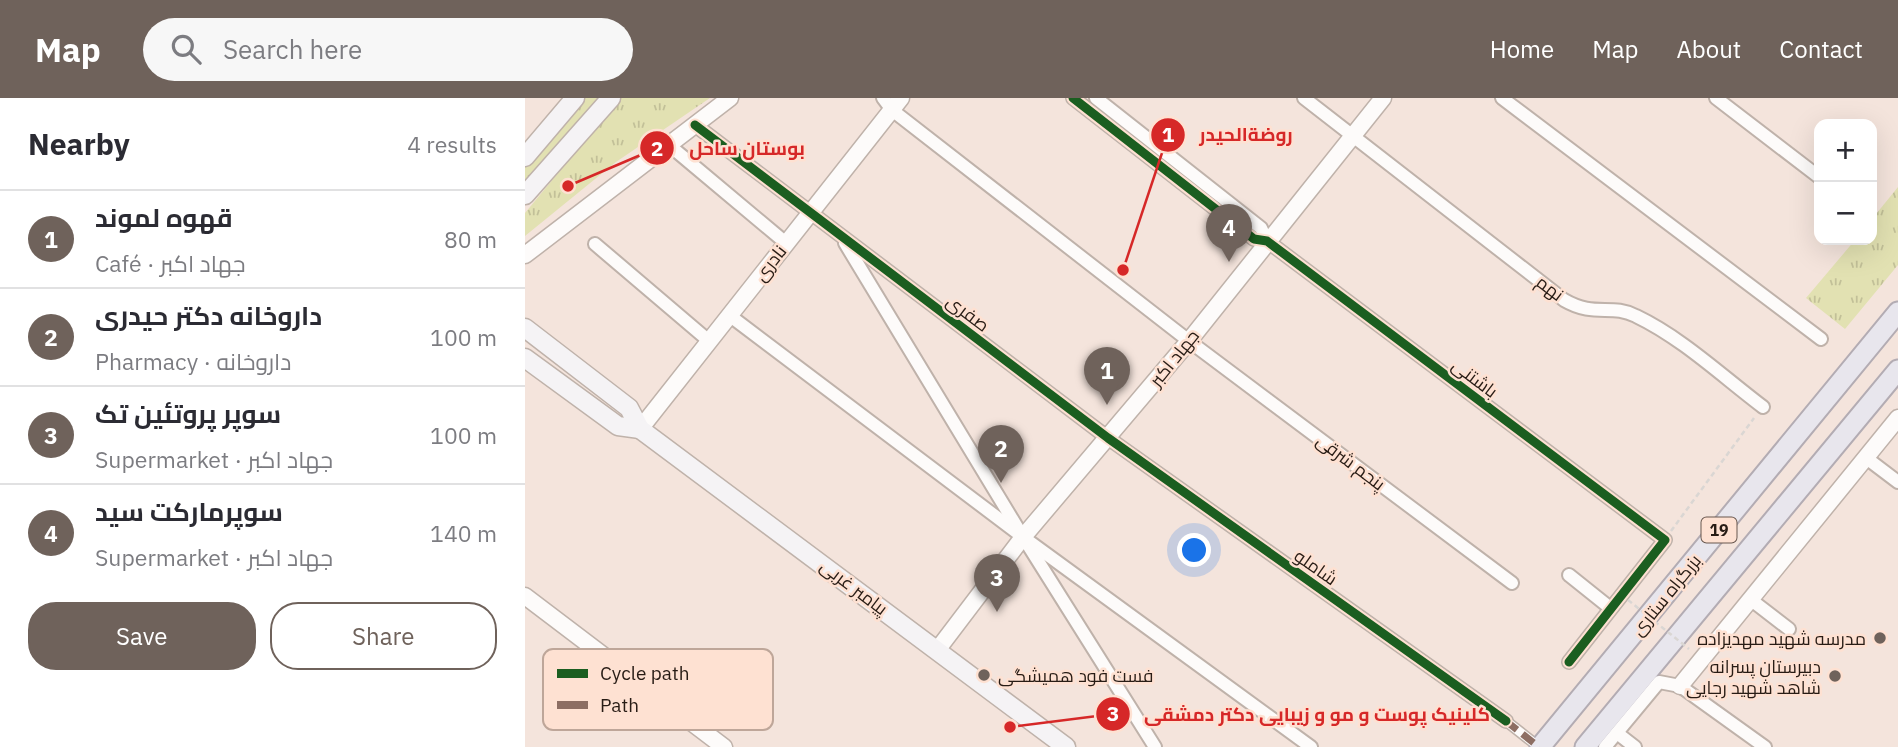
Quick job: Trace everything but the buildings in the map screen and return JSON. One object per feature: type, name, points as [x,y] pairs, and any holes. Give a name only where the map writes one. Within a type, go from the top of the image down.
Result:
[{"type":"highway","name":"بزرگراه ستاری","points":[[1539,747],[1898,312]]},
{"type":"highway","name":"بزرگراه ستاری","points":[[1585,747],[1898,370]]},
{"type":"main road","points":[[525,157],[575,98]]},
{"type":"main road","points":[[525,195],[611,98]]},
{"type":"main road","name":"پیامبر غربی","points":[[525,328],[629,408],[641,429],[1066,747]]},
{"type":"main road","name":"پیامبر غربی","points":[[525,358],[618,426],[641,429]]},
{"type":"street","points":[[525,255],[730,98]]},
{"type":"street","points":[[1073,98],[1254,239],[1267,241]]},
{"type":"street","points":[[1096,98],[1261,228],[1267,241]]},
{"type":"street","name":"نهم","points":[[1304,98],[1564,300],[1590,311],[1618,311],[1635,315],[1669,335],[1763,407]]},
{"type":"street","name":"جهاد اکبر","points":[[938,649],[1023,537],[1189,341],[1383,98]]},
{"type":"street","points":[[1502,98],[1821,340]]},
{"type":"street","points":[[1716,98],[1814,173]]},
{"type":"street","name":"نادری","points":[[641,429],[809,214],[892,102]]},
{"type":"street","name":"پنجم شرقی","points":[[892,102],[1189,341],[1512,583]]},
{"type":"street","name":"صفری","points":[[695,124],[809,214],[1108,438]]},
{"type":"street","points":[[669,145],[786,243]]},
{"type":"street","points":[[841,237],[1023,537],[1155,747]]},
{"type":"street","name":"باشتنی","points":[[1267,241],[1665,540]]},
{"type":"street","points":[[595,244],[709,341]]},
{"type":"street","points":[[729,315],[1023,537],[1311,747]]},
{"type":"street","points":[[1680,685],[1898,418]]},
{"type":"street","name":"شاملو","points":[[1108,438],[1506,721]]},
{"type":"street","points":[[1865,457],[1898,482]]},
{"type":"street","points":[[1569,662],[1609,607],[1665,540]]},
{"type":"street","points":[[1569,575],[1609,607]]},
{"type":"street","points":[[525,596],[595,649]]},
{"type":"street","points":[[1750,598],[1789,629]]},
{"type":"street","points":[[1605,747],[1659,682],[1680,685],[1765,747]]},
{"type":"street","points":[[1506,721],[1539,747]]},
{"type":"street","points":[[702,730],[724,747]]},
{"type":"street","points":[[1617,733],[1635,747]]},
{"type":"path","points":[[1665,540],[1763,407]]},
{"type":"path","points":[[1628,600],[1689,649]]},
{"type":"green space","points":[[585,98],[601,98],[525,183],[525,165]]},
{"type":"green space","points":[[620,98],[710,98],[616,162],[525,236],[525,213]]},
{"type":"green space","points":[[1898,187],[1898,265],[1845,329],[1806,298],[1851,245],[1877,245],[1877,213]]},
{"type":"marked path","points":[[1506,721],[1539,747]]},
{"type":"cycle path","points":[[1073,98],[1254,239],[1267,241],[1665,540],[1569,662]]},
{"type":"cycle path","points":[[695,125],[1108,438],[1506,721]]},
{"type":"place","name":"بوستان ساحل","points":[[568,186]]},
{"type":"place","name":"سوپرمارکت سید","points":[[1229,262]]},
{"type":"place","name":"روضةالحیدر","points":[[1123,270]]},
{"type":"place","name":"قهوه لموند","points":[[1107,405]]},
{"type":"place","name":"داروخانه دکتر حیدری","points":[[1001,483]]},
{"type":"place","name":"سوپر پروتئین تک","points":[[997,612]]},
{"type":"place","name":"مدرسه شهيد مهديزاده","points":[[1880,638]]},
{"type":"place","name":"فست فود همیشگی","points":[[984,675]]},
{"type":"place","name":"دبیرستان پسرانه شاهد شهید رجایی","points":[[1835,676]]},
{"type":"place","name":"کلینیک پوست و مو و زیبایی دکتر دمشقی","points":[[1010,727]]}]
